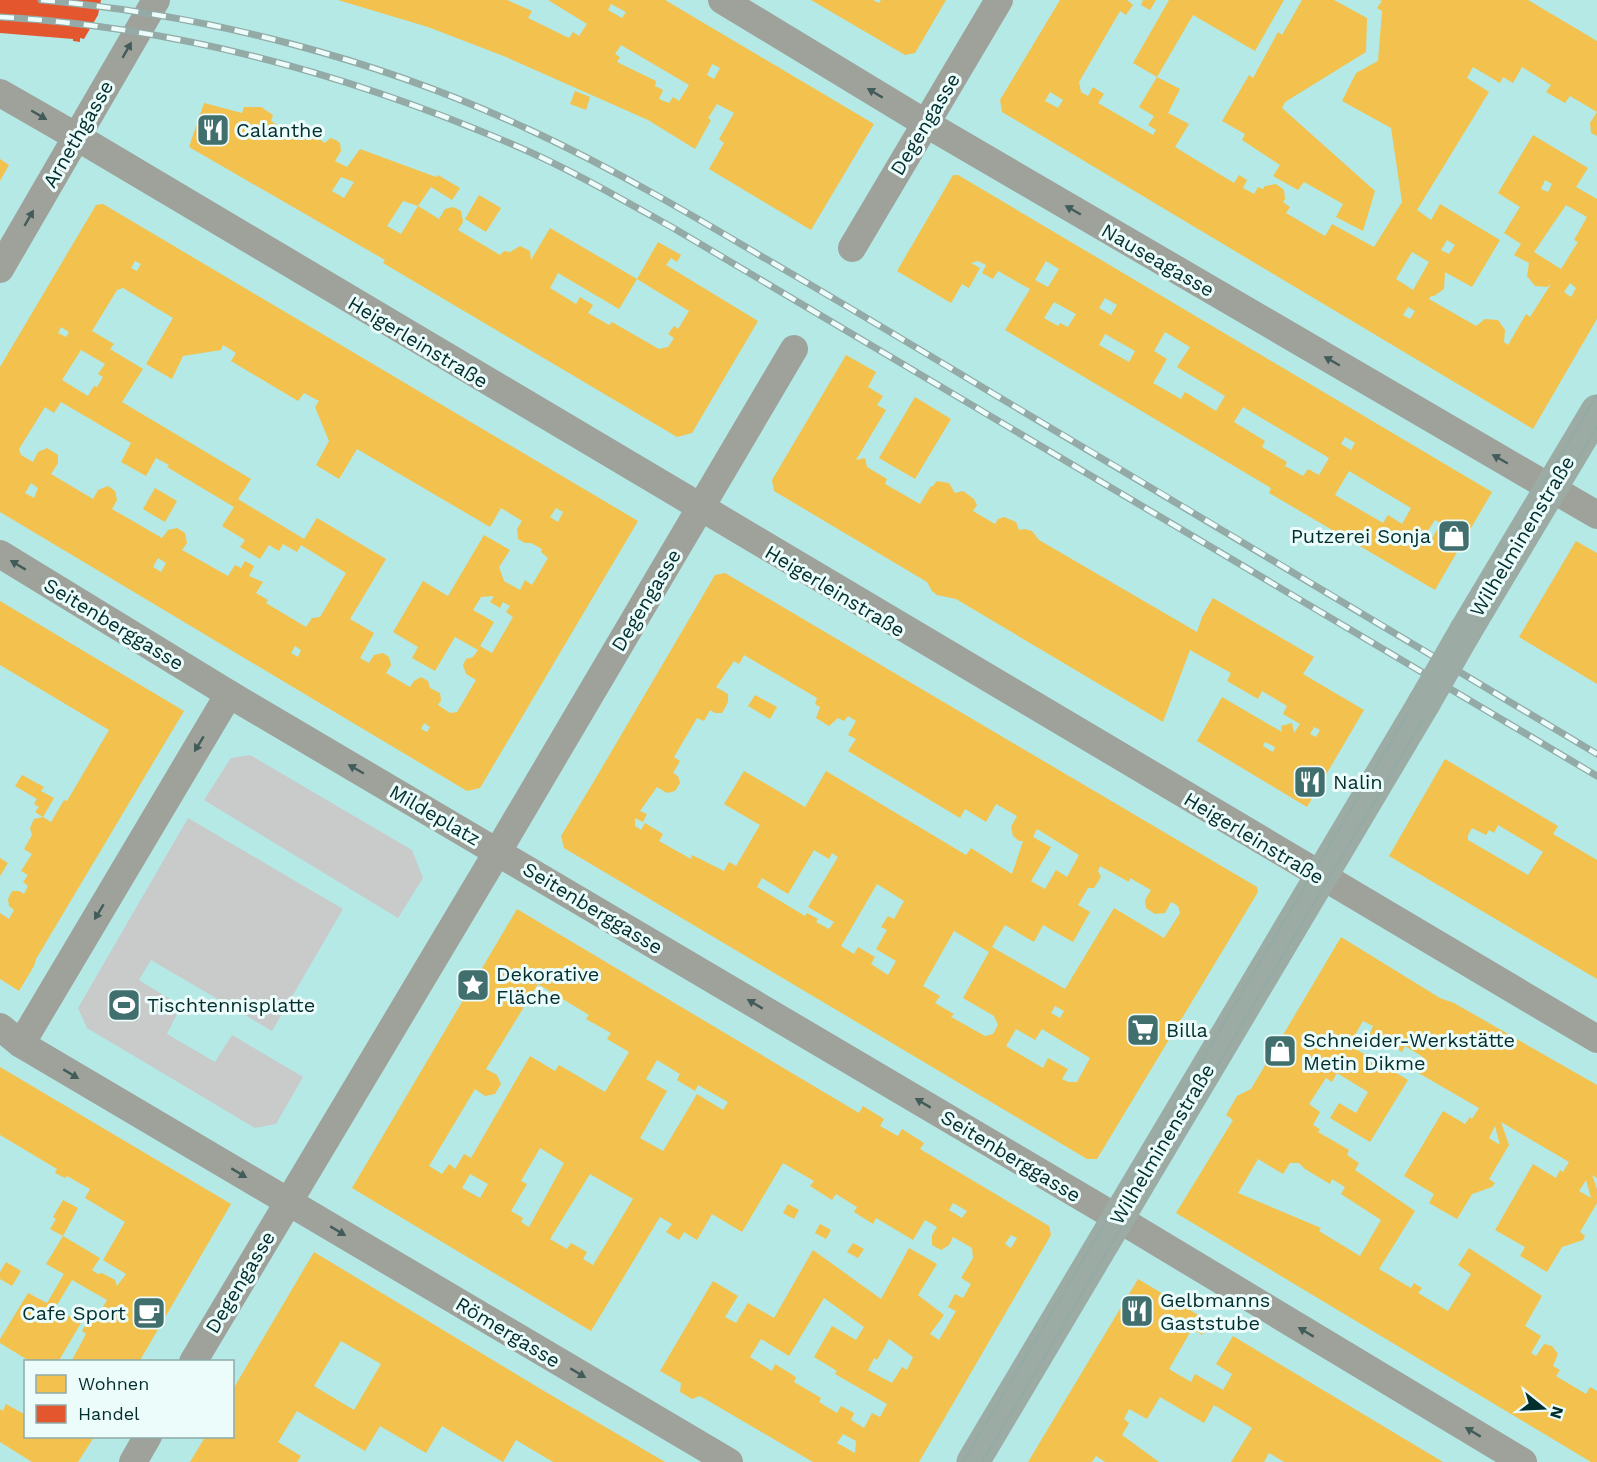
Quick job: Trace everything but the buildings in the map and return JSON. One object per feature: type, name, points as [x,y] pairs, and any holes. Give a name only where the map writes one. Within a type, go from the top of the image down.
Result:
[{"type":"street","name":"Arnethgasse","points":[[0,269],[156,0]]},
{"type":"street","name":"Nauseagasse","points":[[722,0],[926,123],[1597,515]]},
{"type":"street","name":"Degengasse","points":[[852,248],[999,0]]},
{"type":"street","name":"Heigerleinstraße","points":[[0,93],[699,511],[1597,1039]]},
{"type":"street","name":"Degengasse","points":[[498,851],[794,348]]},
{"type":"street","name":"Wilhelminenstraße","points":[[973,1462],[1597,411]]},
{"type":"street","name":"Seitenberggasse","points":[[0,554],[229,694]]},
{"type":"street","name":"Mildeplatz","points":[[229,694],[498,851],[287,1202]]},
{"type":"street","points":[[229,694],[10,1036],[287,1202]]},
{"type":"street","name":"Seitenberggasse","points":[[498,851],[1523,1462]]},
{"type":"street","name":"Degengasse","points":[[193,1360],[287,1202]]},
{"type":"street","name":"Römergasse","points":[[287,1202],[729,1462]]},
{"type":"street","points":[[133,1462],[147,1438]]},
{"type":"shaded area","points":[[250,755],[412,850],[423,878],[398,918],[204,800],[231,758]]},
{"type":"shaded area","points":[[188,818],[343,909],[272,1031],[151,960],[139,980],[181,1006],[167,1034],[215,1062],[232,1035],[303,1077],[276,1124],[255,1128],[87,1028],[78,1008]]},
{"type":"tram line","points":[[963,1462],[1597,395]]},
{"type":"tram line","points":[[982,1462],[1597,427]]},
{"type":"railway","points":[[41,0],[167,17],[292,44],[413,82],[560,144],[647,190],[818,289],[1597,754]]},
{"type":"railway","points":[[0,17],[132,31],[262,58],[390,97],[535,154],[675,229],[1597,776]]},
{"type":"place","name":"Calanthe","points":[[213,130]]},
{"type":"place","name":"Putzerei Sonja","points":[[1454,536]]},
{"type":"place","name":"Nalin","points":[[1310,782]]},
{"type":"place","name":"Dekorative Fläche","points":[[473,985]]},
{"type":"place","name":"Tischtennisplatte","points":[[124,1005]]},
{"type":"place","name":"Billa","points":[[1143,1030]]},
{"type":"place","name":"Schneider-Werkstätte Metin Dikme","points":[[1280,1051]]},
{"type":"place","name":"Gelbmanns Gaststube","points":[[1137,1311]]},
{"type":"place","name":"Cafe Sport","points":[[149,1313]]}]
